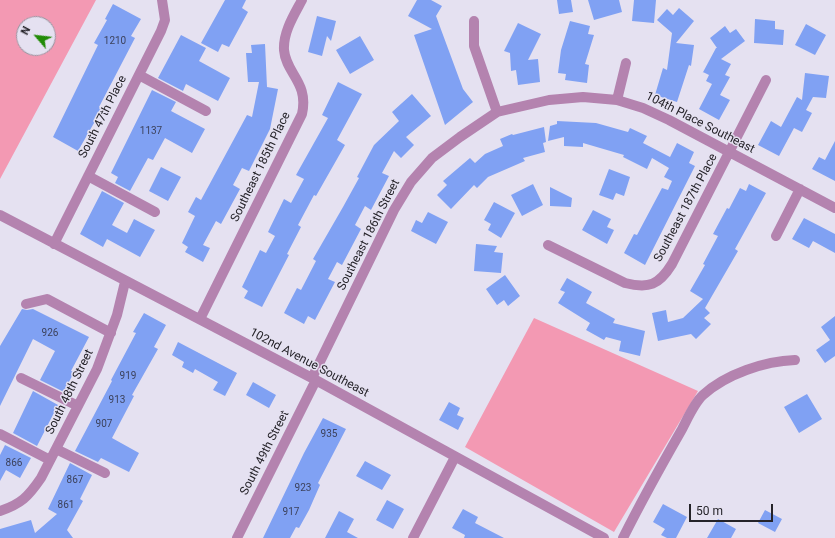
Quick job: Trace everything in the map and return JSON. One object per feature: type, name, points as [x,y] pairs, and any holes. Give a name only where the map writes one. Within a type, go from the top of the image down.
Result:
[{"type":"street","name":"South 47th Place","points":[[54,244],[161,31],[165,20],[162,0]]},
{"type":"street","name":"Southeast 185th Place","points":[[200,319],[302,114],[304,103],[302,90],[284,51],[285,37],[290,22],[302,0]]},
{"type":"street","points":[[474,21],[474,46],[497,112]]},
{"type":"street","points":[[618,100],[626,63]]},
{"type":"street","points":[[139,75],[206,111]]},
{"type":"street","name":"Southeast 187th Place","points":[[548,245],[625,283],[636,286],[656,284],[672,264],[766,80]]},
{"type":"street","name":"104th Place Southeast","points":[[497,112],[549,100],[583,97],[618,100],[643,108],[669,120],[835,208]]},
{"type":"street","name":"Southeast 186th Street","points":[[314,379],[394,210],[411,182],[432,158],[497,112]]},
{"type":"street","points":[[88,176],[155,212]]},
{"type":"street","points":[[776,236],[800,190]]},
{"type":"street","name":"102nd Avenue Southeast","points":[[0,215],[125,282],[200,319],[314,379],[604,538]]},
{"type":"street","name":"South 48th Street","points":[[0,511],[19,504],[31,493],[50,460],[97,369],[111,333],[125,282]]},
{"type":"street","points":[[26,304],[48,300],[111,333]]},
{"type":"street","points":[[623,538],[649,487],[702,396],[723,381],[752,369],[780,361],[796,360]]},
{"type":"street","points":[[21,378],[78,406]]},
{"type":"street","name":"South 49th Street","points":[[237,538],[314,379]]},
{"type":"street","points":[[0,434],[50,460]]},
{"type":"street","points":[[56,449],[105,474]]},
{"type":"street","points":[[413,538],[456,457]]},
{"type":"shaded area","points":[[0,0],[96,0],[0,179]]},
{"type":"shaded area","points":[[534,318],[698,391],[614,532],[465,447]]},
{"type":"building","points":[[225,0],[246,0],[242,8],[248,12],[229,47],[222,44],[218,52],[201,43]]},
{"type":"building","points":[[417,0],[431,0],[442,6],[436,16],[463,89],[473,102],[445,125],[414,35],[432,29],[408,16]]},
{"type":"building","points":[[557,0],[571,0],[573,12],[559,14]]},
{"type":"building","points":[[588,0],[619,0],[622,12],[594,20]]},
{"type":"building","points":[[634,0],[656,0],[654,23],[632,21]]},
{"type":"building","points":[[113,4],[141,19],[131,36],[135,38],[99,107],[102,109],[78,151],[53,137],[98,45],[94,43],[107,20],[105,19]]},
{"type":"building","points":[[679,8],[694,21],[676,43],[694,45],[691,66],[689,65],[677,102],[655,95],[663,68],[667,70],[672,33],[657,20],[667,9],[673,15]]},
{"type":"building","points":[[317,16],[336,21],[331,41],[327,36],[322,56],[308,52]]},
{"type":"building","points":[[755,19],[775,21],[775,29],[784,30],[783,45],[754,43]]},
{"type":"building","points":[[570,21],[590,26],[588,34],[594,35],[585,64],[589,65],[587,83],[565,80],[566,74],[558,73],[561,50]]},
{"type":"building","points":[[518,23],[541,34],[528,60],[538,59],[540,82],[518,85],[516,70],[511,71],[510,53],[504,51]]},
{"type":"building","points":[[806,24],[826,35],[815,55],[795,45]]},
{"type":"building","points":[[725,26],[730,33],[736,29],[745,41],[721,59],[731,64],[725,75],[730,77],[720,95],[730,100],[719,120],[699,109],[712,84],[706,81],[709,75],[703,72],[717,48],[710,38]]},
{"type":"building","points":[[181,35],[206,48],[199,61],[230,78],[218,101],[186,84],[183,91],[158,78]]},
{"type":"building","points":[[360,36],[374,60],[350,74],[336,50]]},
{"type":"building","points":[[265,44],[267,87],[278,89],[270,129],[249,171],[242,168],[233,185],[240,189],[221,224],[216,221],[203,245],[210,248],[203,262],[185,252],[188,247],[182,243],[195,216],[188,212],[196,197],[201,200],[247,115],[252,117],[259,82],[248,82],[246,53],[252,53],[251,45]]},
{"type":"building","points":[[805,73],[829,76],[826,98],[813,97],[806,110],[812,113],[802,132],[794,128],[779,156],[758,145],[771,121],[781,127],[797,97],[802,100]]},
{"type":"building","points":[[338,82],[362,94],[337,140],[345,145],[316,196],[314,195],[298,225],[301,227],[287,254],[289,255],[262,307],[244,298],[248,291],[242,287],[260,250],[266,253],[275,236],[268,232],[284,199],[291,203],[304,179],[296,175],[328,118],[322,115]]},
{"type":"building","points":[[152,90],[176,102],[171,111],[205,129],[192,153],[165,138],[153,160],[148,158],[130,191],[115,183],[118,177],[111,173]]},
{"type":"building","points":[[412,94],[431,116],[406,137],[414,145],[401,158],[394,151],[382,173],[389,176],[371,210],[365,206],[355,225],[361,229],[342,265],[337,262],[328,279],[335,282],[315,320],[308,316],[304,324],[284,313],[297,288],[301,290],[316,261],[313,259],[359,178],[357,177],[374,145],[399,121],[392,112]]},
{"type":"building","points":[[557,121],[596,123],[628,132],[630,128],[647,136],[643,143],[670,157],[677,143],[694,152],[689,163],[695,166],[645,265],[624,253],[634,234],[637,235],[662,188],[668,190],[672,181],[664,177],[669,168],[652,158],[647,169],[623,157],[624,155],[583,143],[583,147],[564,146],[564,137],[548,141],[550,126],[557,124]]},
{"type":"building","points":[[544,127],[546,142],[543,143],[545,152],[523,158],[525,161],[488,177],[477,188],[474,185],[451,209],[437,195],[447,185],[443,181],[470,158],[475,163],[485,154],[503,146],[500,139],[512,134]]},
{"type":"building","points":[[835,141],[835,181],[812,169],[819,157],[825,160]]},
{"type":"building","points":[[161,167],[181,177],[168,201],[149,191]]},
{"type":"building","points":[[609,169],[630,177],[624,196],[616,193],[613,200],[599,195]]},
{"type":"building","points":[[533,184],[543,205],[522,216],[511,195]]},
{"type":"building","points":[[749,184],[766,193],[735,249],[738,251],[705,308],[710,313],[704,318],[711,324],[696,339],[691,334],[658,341],[652,313],[666,310],[668,322],[683,318],[703,299],[690,291],[705,265],[703,264],[718,236],[713,234],[727,208],[729,209],[740,188],[746,191]]},
{"type":"building","points":[[550,187],[572,198],[571,207],[550,206]]},
{"type":"building","points":[[102,191],[124,203],[112,225],[127,233],[134,219],[155,230],[140,257],[107,239],[103,247],[80,234]]},
{"type":"building","points":[[494,202],[515,213],[501,238],[488,230],[491,224],[484,220]]},
{"type":"building","points":[[593,210],[611,219],[607,227],[614,230],[607,244],[582,230]]},
{"type":"building","points":[[428,212],[448,222],[436,244],[411,231],[416,220],[422,223]]},
{"type":"building","points":[[804,218],[835,234],[835,253],[813,241],[809,248],[792,239]]},
{"type":"building","points":[[476,244],[497,246],[494,252],[503,253],[501,273],[474,271]]},
{"type":"building","points":[[505,275],[520,296],[508,306],[504,300],[497,305],[486,289]]},
{"type":"building","points":[[567,278],[592,292],[586,303],[615,319],[613,323],[645,331],[640,356],[619,351],[621,341],[606,337],[604,340],[586,330],[590,323],[558,303],[565,292],[560,290]]},
{"type":"building","points":[[22,309],[33,309],[89,337],[71,371],[74,372],[64,392],[40,380],[55,351],[33,339],[0,406],[0,346]]},
{"type":"building","points":[[144,313],[166,325],[154,347],[158,349],[132,395],[134,396],[112,438],[139,453],[129,472],[101,458],[98,462],[75,451],[136,333],[133,332]]},
{"type":"building","points":[[835,316],[835,356],[825,363],[816,350],[830,340],[821,327]]},
{"type":"building","points":[[178,342],[237,373],[225,396],[213,390],[218,382],[195,369],[193,373],[182,367],[184,362],[172,355]]},
{"type":"building","points":[[253,382],[276,395],[269,408],[246,395]]},
{"type":"building","points":[[33,391],[58,405],[37,446],[13,433]]},
{"type":"building","points":[[807,394],[822,419],[799,433],[784,407]]},
{"type":"building","points":[[449,402],[460,408],[457,415],[464,418],[458,430],[439,420]]},
{"type":"building","points":[[323,418],[346,429],[318,483],[320,485],[309,510],[299,528],[296,527],[290,538],[263,538],[304,453]]},
{"type":"building","points":[[5,445],[31,458],[20,478],[6,470],[0,481],[0,455]]},
{"type":"building","points":[[365,461],[391,475],[382,490],[356,476]]},
{"type":"building","points":[[70,463],[92,475],[80,499],[83,501],[67,530],[73,538],[0,538],[0,529],[31,520],[35,533],[57,514],[48,509]]},
{"type":"building","points":[[387,500],[404,509],[393,529],[376,520]]},
{"type":"building","points":[[663,504],[687,517],[676,538],[667,538],[661,535],[665,529],[653,522]]},
{"type":"building","points":[[463,509],[478,517],[475,523],[504,538],[464,538],[465,535],[452,528]]},
{"type":"building","points":[[765,510],[782,519],[775,532],[758,523]]},
{"type":"building","points":[[339,511],[354,519],[347,532],[358,538],[325,538]]},
{"type":"building","points":[[718,519],[736,529],[731,538],[707,538]]}]
